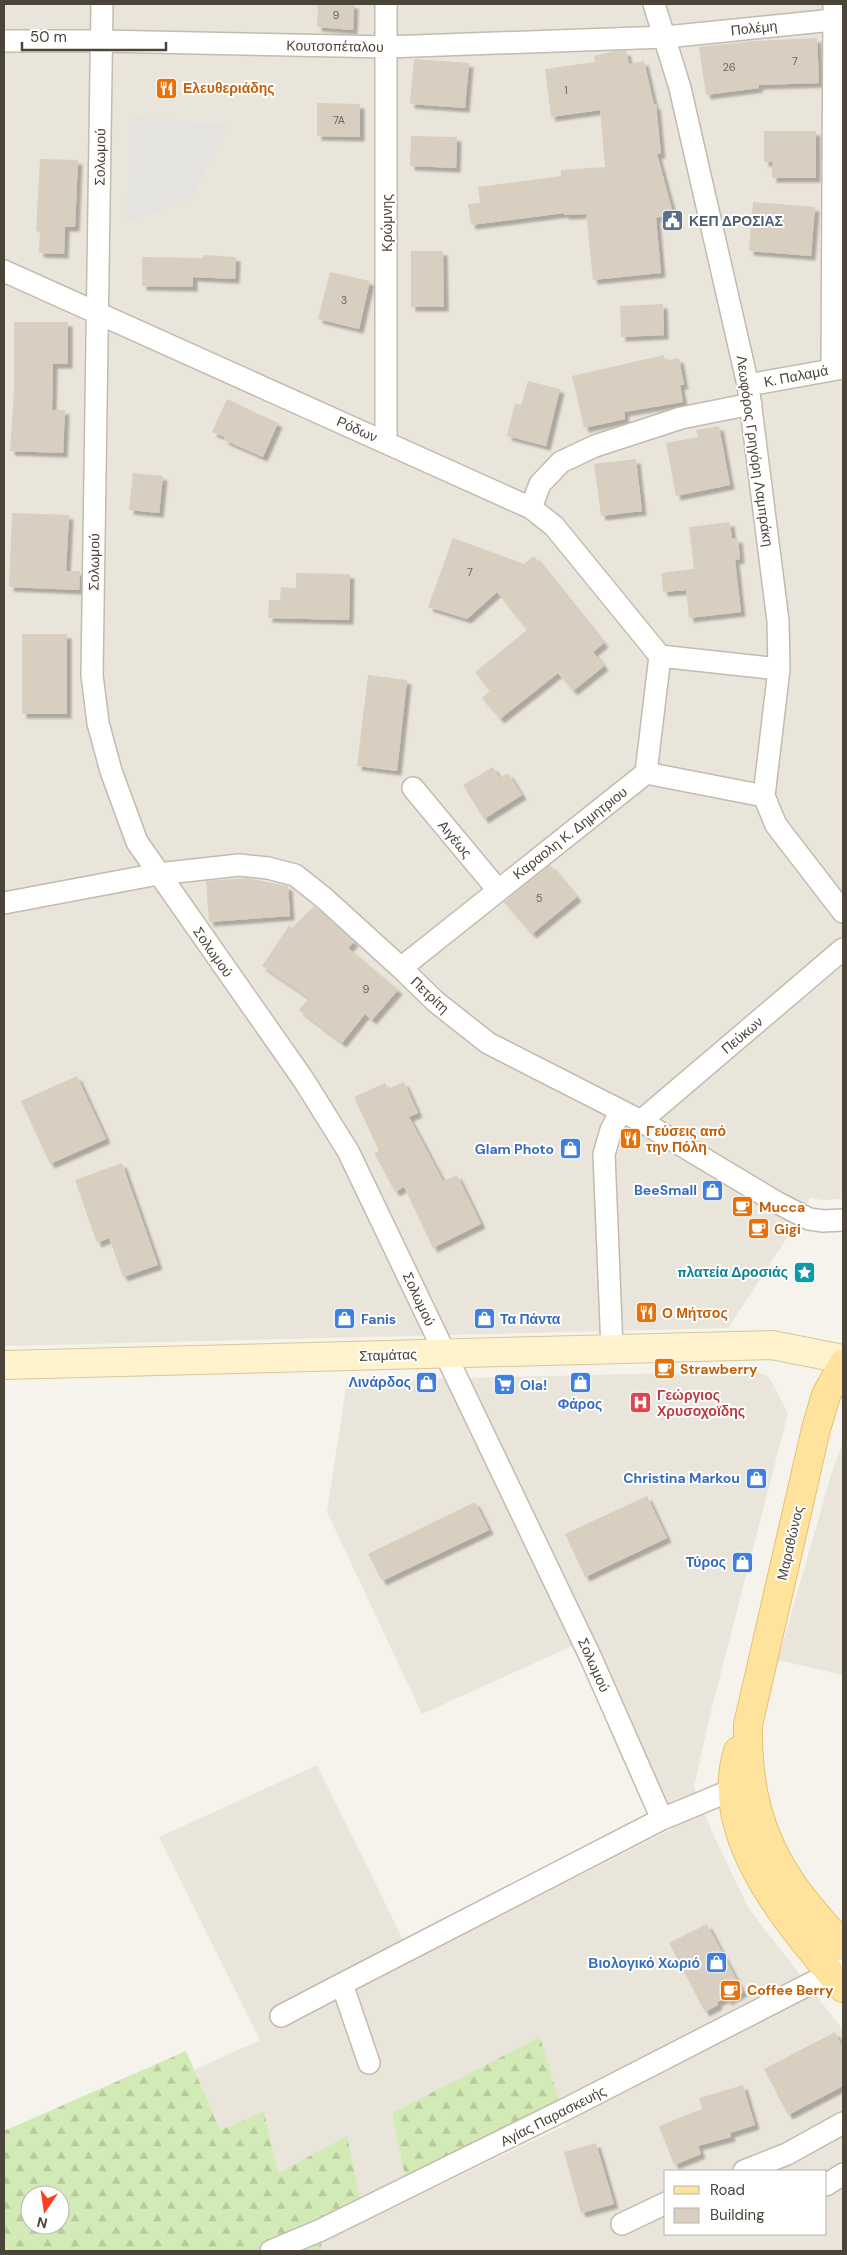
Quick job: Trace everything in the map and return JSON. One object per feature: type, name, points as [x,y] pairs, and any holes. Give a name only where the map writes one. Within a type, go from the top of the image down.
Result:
[{"type":"main road","name":"Μαραθώνος","points":[[840,1977],[779,1907],[752,1862],[742,1839],[741,1786],[747,1753],[748,1726],[816,1429],[826,1395],[843,1364]]},
{"type":"main road","name":"Μαραθώνος","points":[[741,1786],[778,1862],[793,1886],[843,1946]]},
{"type":"street","name":"Σολωμού","points":[[102,4],[93,684],[98,723],[111,771],[137,842],[303,1079],[348,1152],[591,1658],[662,1819]]},
{"type":"street","name":"Κρώμνης","points":[[386,4],[386,442]]},
{"type":"street","name":"Λεωφόρος Γρηγόρη Λαμπράκη","points":[[654,4],[666,37],[680,88],[749,394],[778,621],[779,669],[764,796]]},
{"type":"street","name":"Πολέμη","points":[[666,37],[837,14]]},
{"type":"street","points":[[837,14],[838,368]]},
{"type":"street","name":"Κουτσοπέταλου","points":[[4,41],[102,40],[387,47],[666,37]]},
{"type":"street","name":"Ρόδων","points":[[4,271],[531,508],[554,526],[660,656]]},
{"type":"street","name":"Κ. Παλαμά","points":[[531,508],[540,484],[561,462],[595,446],[749,394],[838,368]]},
{"type":"street","points":[[779,669],[660,656],[646,773],[764,796],[776,825],[843,912]]},
{"type":"street","name":"Καραολη Κ. Δημητριου","points":[[401,968],[646,773]]},
{"type":"street","name":"Αιγέως","points":[[413,788],[498,890]]},
{"type":"street","name":"Πετρίτη","points":[[4,903],[158,874],[239,865],[268,868],[295,875],[324,898],[436,1002],[488,1043],[641,1121],[776,1202],[809,1219],[823,1221],[843,1220]]},
{"type":"street","name":"Πεύκων","points":[[641,1121],[843,949]]},
{"type":"street","points":[[612,1349],[604,1154],[611,1130],[621,1111]]},
{"type":"street","name":"Σταμάτας","points":[[4,1365],[772,1345],[810,1336],[843,1341]]},
{"type":"street","name":"Σταμάτας","points":[[772,1345],[843,1359]]},
{"type":"street","points":[[280,2016],[662,1819],[741,1786]]},
{"type":"street","name":"Αγίας Παρασκευής","points":[[271,2251],[321,2230],[840,1977]]},
{"type":"street","points":[[342,1984],[369,2063]]},
{"type":"street","points":[[750,2170],[790,2163],[843,2123]]},
{"type":"street","points":[[827,2184],[843,2174]]},
{"type":"street","points":[[622,2224],[664,2204]]},
{"type":"shaded area","points":[[4,4],[843,4],[843,1199],[822,1200],[810,1198],[792,1230],[728,1328],[4,1346]]},
{"type":"shaded area","points":[[130,116],[229,126],[191,198],[127,223]]},
{"type":"shaded area","points":[[756,1371],[769,1377],[788,1413],[710,1715],[694,1787],[713,1834],[749,1909],[843,2030],[843,2251],[323,2251],[322,2242],[566,2125],[540,2038],[392,2113],[406,2181],[361,2202],[347,2137],[278,2173],[264,2113],[220,2130],[194,2070],[260,2040],[159,1837],[317,1765],[413,1960],[672,1829],[590,1638],[422,1714],[327,1512],[347,1381]]},
{"type":"shaded area","points":[[843,1443],[843,1675],[778,1660],[832,1472]]},
{"type":"green space","points":[[540,2037],[561,2107],[406,2181],[392,2113]]},
{"type":"green space","points":[[186,2051],[220,2130],[264,2112],[278,2173],[347,2136],[361,2202],[317,2224],[323,2251],[4,2251],[4,2131]]},
{"type":"building","points":[[318,4],[354,4],[353,30],[317,27]]},
{"type":"building","points":[[817,38],[819,83],[758,85],[759,88],[706,95],[699,47],[752,41]]},
{"type":"building","points":[[614,51],[626,51],[629,64],[644,61],[654,105],[656,104],[661,154],[657,154],[673,213],[656,218],[661,273],[593,280],[586,214],[564,215],[564,213],[471,225],[468,204],[480,203],[478,187],[561,176],[561,170],[605,167],[600,110],[551,117],[545,69],[595,62],[594,56]]},
{"type":"building","points":[[414,59],[469,63],[465,108],[410,104]]},
{"type":"building","points":[[317,103],[360,104],[360,137],[317,136]]},
{"type":"building","points":[[764,131],[816,131],[816,178],[772,178],[772,162],[764,162]]},
{"type":"building","points":[[411,136],[457,137],[456,168],[410,166]]},
{"type":"building","points":[[40,159],[78,160],[75,227],[65,227],[64,254],[39,253],[40,232],[36,231]]},
{"type":"building","points":[[753,202],[815,207],[811,256],[749,251]]},
{"type":"building","points":[[411,251],[443,251],[444,307],[411,307]]},
{"type":"building","points":[[203,255],[236,257],[235,279],[193,277],[193,287],[142,286],[142,257],[203,258]]},
{"type":"building","points":[[330,272],[370,281],[359,329],[318,319]]},
{"type":"building","points":[[663,304],[664,335],[621,337],[620,306]]},
{"type":"building","points":[[14,322],[68,322],[68,364],[53,364],[52,410],[65,410],[63,453],[10,451],[14,390]]},
{"type":"building","points":[[664,355],[665,361],[679,358],[684,385],[680,385],[683,402],[624,412],[625,419],[584,428],[572,376]]},
{"type":"building","points":[[528,381],[560,389],[546,446],[507,436],[515,403],[521,405]]},
{"type":"building","points":[[227,399],[278,423],[263,457],[224,440],[225,437],[212,432]]},
{"type":"building","points":[[719,426],[730,485],[676,496],[666,443],[698,437],[696,430]]},
{"type":"building","points":[[636,459],[642,511],[601,516],[594,464]]},
{"type":"building","points":[[133,473],[163,476],[159,513],[129,510]]},
{"type":"building","points":[[12,513],[69,515],[66,571],[80,571],[79,590],[9,587]]},
{"type":"building","points":[[730,522],[732,539],[738,538],[740,559],[735,560],[741,612],[689,618],[686,590],[663,592],[661,573],[694,569],[689,527]]},
{"type":"building","points":[[453,538],[524,564],[534,556],[604,643],[593,652],[604,666],[573,691],[558,673],[500,719],[482,698],[490,691],[475,672],[527,630],[497,592],[467,619],[428,607]]},
{"type":"building","points":[[296,573],[350,574],[349,620],[268,618],[269,600],[280,600],[281,587],[296,588]]},
{"type":"building","points":[[22,634],[67,634],[67,714],[22,714]]},
{"type":"building","points":[[368,675],[407,680],[397,771],[357,766]]},
{"type":"building","points":[[493,767],[499,778],[508,773],[522,795],[484,819],[463,785]]},
{"type":"building","points":[[550,865],[577,897],[532,934],[504,902]]},
{"type":"building","points":[[247,878],[288,886],[290,916],[209,922],[206,881]]},
{"type":"building","points":[[314,906],[354,942],[348,948],[398,990],[372,1020],[365,1014],[342,1043],[299,1010],[309,998],[262,966],[290,924],[291,929]]},
{"type":"building","points":[[77,1076],[106,1139],[50,1164],[21,1101]]},
{"type":"building","points":[[404,1082],[418,1113],[409,1117],[443,1181],[457,1175],[481,1224],[433,1248],[404,1187],[395,1192],[374,1153],[379,1151],[354,1097],[385,1083],[388,1089]]},
{"type":"building","points":[[122,1163],[158,1265],[123,1277],[109,1238],[97,1243],[75,1180]]},
{"type":"building","points":[[647,1496],[667,1538],[585,1577],[565,1534]]},
{"type":"building","points":[[475,1502],[489,1530],[382,1581],[368,1554]]},
{"type":"building","points":[[707,1924],[743,1992],[727,2001],[726,1998],[717,2002],[718,2005],[705,2012],[669,1943]]},
{"type":"building","points":[[835,2032],[843,2048],[843,2086],[788,2115],[764,2069]]},
{"type":"building","points":[[743,2085],[755,2125],[730,2133],[731,2137],[698,2146],[701,2154],[674,2165],[659,2126],[702,2109],[699,2098]]},
{"type":"building","points":[[596,2143],[614,2204],[581,2213],[564,2152]]},
{"type":"place","name":"Ελευθεριάδης","points":[[167,88]]},
{"type":"place","name":"ΚΕΠ ΔΡΟΣΙΑΣ","points":[[673,221]]},
{"type":"place","name":"Γεύσεις από την Πόλη","points":[[630,1139]]},
{"type":"place","name":"Glam Photo","points":[[570,1149]]},
{"type":"place","name":"BeeSmall","points":[[713,1190]]},
{"type":"place","name":"Mucca","points":[[743,1207]]},
{"type":"place","name":"Gigi","points":[[758,1229]]},
{"type":"place","name":"πλατεία Δροσιάς","points":[[804,1272]]},
{"type":"place","name":"Ο Μήτσος","points":[[646,1313]]},
{"type":"place","name":"Fanis","points":[[345,1319]]},
{"type":"place","name":"Τα Πάντα","points":[[484,1319]]},
{"type":"place","name":"Strawberry","points":[[664,1369]]},
{"type":"place","name":"Λινάρδος","points":[[427,1382]]},
{"type":"place","name":"Φάρος","points":[[580,1382]]},
{"type":"place","name":"Ola!","points":[[504,1385]]},
{"type":"place","name":"Γεώργιος Χρυσοχοϊδης","points":[[641,1403]]},
{"type":"place","name":"Christina Markou","points":[[756,1478]]},
{"type":"place","name":"Τύρος","points":[[742,1562]]},
{"type":"place","name":"Βιολογικό Χωριό","points":[[716,1963]]},
{"type":"place","name":"Coffee Berry","points":[[731,1990]]}]
